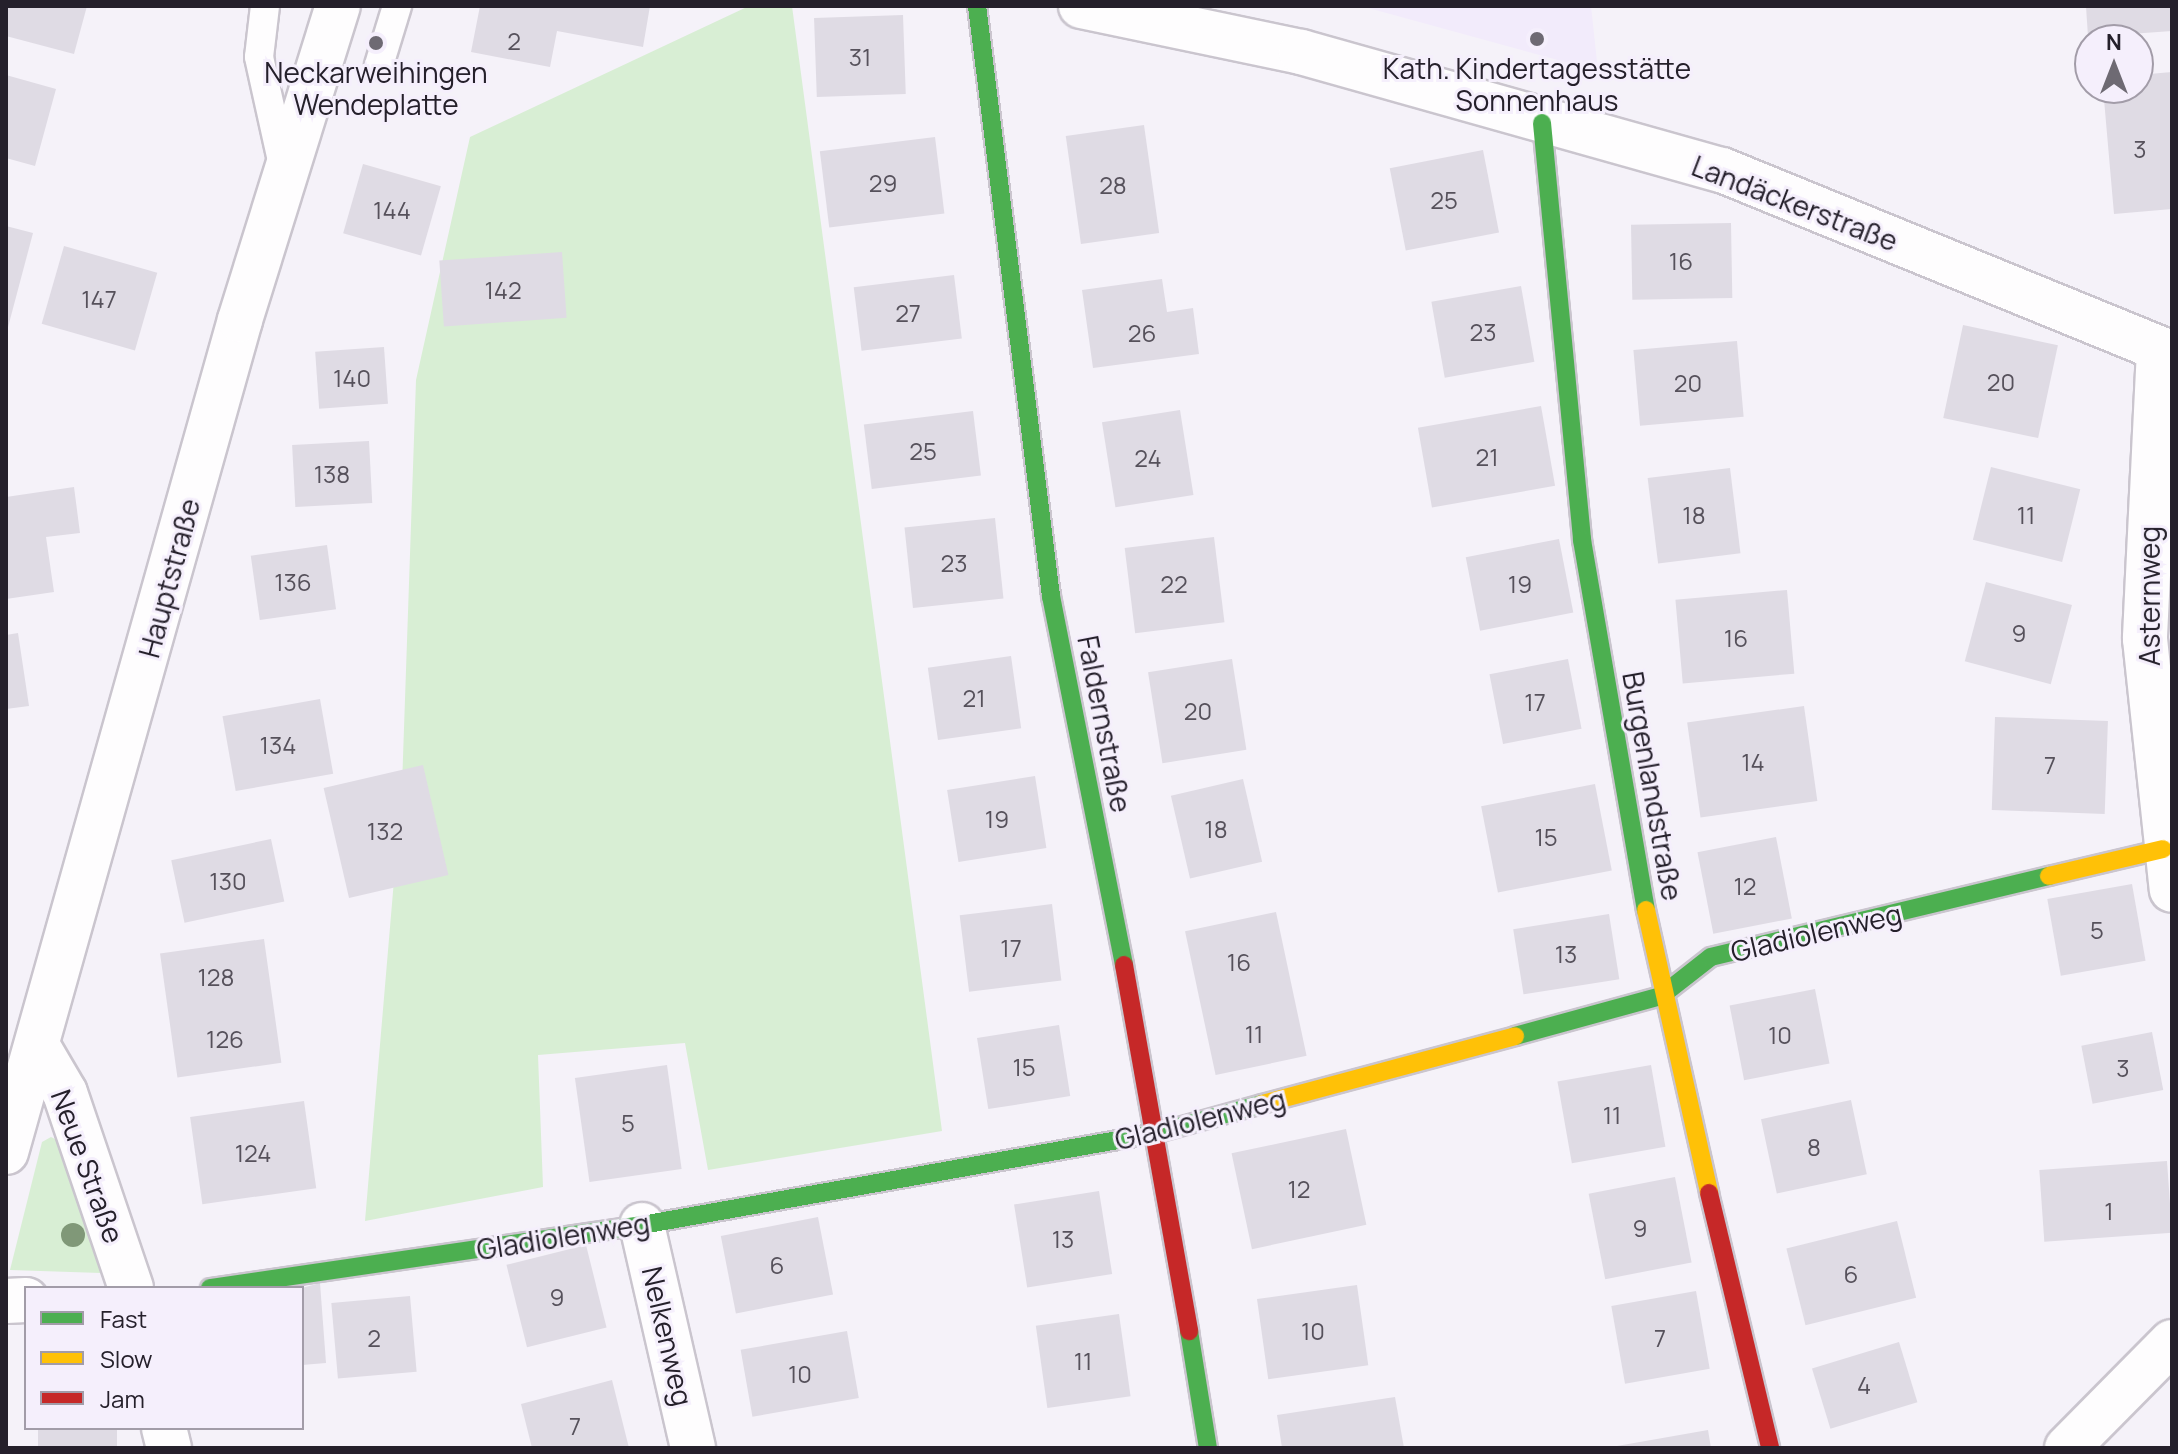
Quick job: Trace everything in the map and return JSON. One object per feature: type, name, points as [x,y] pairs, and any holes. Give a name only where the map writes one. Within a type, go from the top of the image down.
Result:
[{"type":"street","name":"Hauptstraße","points":[[6,1152],[285,174],[338,6]]},
{"type":"street","name":"Faldernstraße","points":[[977,6],[1051,596],[1157,1133],[1208,1448]]},
{"type":"street","name":"Landäckerstraße","points":[[1081,6],[1301,52],[1542,123],[1722,170],[2165,352]]},
{"type":"street","name":"Burgenlandstraße","points":[[1542,123],[1582,540],[1661,996],[1770,1448]]},
{"type":"street","name":"Asternweg","points":[[2165,352],[2145,639],[2167,869]]},
{"type":"street","name":"Gladiolenweg","points":[[224,1286],[642,1225],[1157,1133],[1661,996],[1711,957],[2167,869]]},
{"type":"street","name":"Neue Straße","points":[[38,1047],[65,1093],[130,1286]]},
{"type":"street","name":"Nelkenweg","points":[[642,1225],[693,1448]]},
{"type":"street","points":[[2067,1448],[2172,1342]]},
{"type":"lane","points":[[265,6],[259,57],[285,174]]},
{"type":"lane","points":[[379,65],[397,6]]},
{"type":"shaded area","name":"Kath. Kindertagesstätte Sonnenhaus","points":[[1361,6],[1591,6],[1598,71]]},
{"type":"green space","points":[[749,6],[792,6],[942,1131],[708,1170],[685,1043],[538,1055],[543,1187],[365,1221],[402,786],[416,380],[470,137]]},
{"type":"green space","points":[[51,1137],[59,1141],[104,1264],[101,1273],[10,1270],[42,1142]]},
{"type":"building","points":[[6,6],[87,6],[74,54],[6,36]]},
{"type":"building","points":[[480,6],[650,6],[643,47],[557,31],[550,67],[471,52]]},
{"type":"building","points":[[2086,6],[2172,6],[2172,31],[2154,32],[2154,24],[2087,24]]},
{"type":"building","points":[[903,15],[906,94],[817,97],[814,18]]},
{"type":"building","points":[[2172,72],[2172,209],[2114,214],[2104,104],[2154,104],[2154,74]]},
{"type":"building","points":[[6,75],[56,89],[35,166],[6,158]]},
{"type":"building","points":[[1144,125],[1159,233],[1081,244],[1066,136]]},
{"type":"building","points":[[935,137],[944,213],[829,228],[820,151]]},
{"type":"building","points":[[1483,150],[1499,232],[1406,251],[1390,168]]},
{"type":"building","points":[[363,164],[441,186],[421,256],[343,233]]},
{"type":"building","points":[[1731,223],[1732,298],[1632,300],[1631,225]]},
{"type":"building","points":[[6,226],[33,233],[7,331],[6,331]]},
{"type":"building","points":[[64,246],[157,273],[135,351],[42,324]]},
{"type":"building","points":[[562,252],[567,318],[444,326],[439,261]]},
{"type":"building","points":[[954,275],[962,339],[862,351],[854,287]]},
{"type":"building","points":[[1162,279],[1167,312],[1193,308],[1199,354],[1093,368],[1082,290]]},
{"type":"building","points":[[1521,286],[1534,362],[1445,378],[1431,302]]},
{"type":"building","points":[[1963,325],[2058,345],[2038,438],[1943,418]]},
{"type":"building","points":[[1737,341],[1744,417],[1640,426],[1633,350]]},
{"type":"building","points":[[384,347],[388,404],[319,409],[315,352]]},
{"type":"building","points":[[1541,406],[1555,486],[1432,507],[1418,428]]},
{"type":"building","points":[[1180,410],[1193,495],[1115,507],[1102,422]]},
{"type":"building","points":[[973,411],[981,476],[872,489],[864,424]]},
{"type":"building","points":[[369,441],[372,503],[295,507],[292,445]]},
{"type":"building","points":[[1991,467],[2080,489],[2062,562],[1973,540]]},
{"type":"building","points":[[1730,468],[1740,553],[1658,563],[1648,478]]},
{"type":"building","points":[[74,487],[80,533],[46,537],[54,592],[6,599],[6,497]]},
{"type":"building","points":[[995,518],[1003,599],[913,608],[904,528]]},
{"type":"building","points":[[1214,537],[1224,622],[1135,633],[1125,548]]},
{"type":"building","points":[[1559,539],[1573,613],[1480,631],[1466,557]]},
{"type":"building","points":[[327,545],[336,609],[260,620],[251,556]]},
{"type":"building","points":[[1986,582],[2072,605],[2051,684],[1965,661]]},
{"type":"building","points":[[1787,590],[1794,674],[1683,683],[1675,600]]},
{"type":"building","points":[[18,633],[29,706],[6,709],[6,635]]},
{"type":"building","points":[[1011,656],[1021,728],[938,740],[928,668]]},
{"type":"building","points":[[1232,659],[1246,750],[1162,763],[1148,672]]},
{"type":"building","points":[[1568,659],[1582,729],[1503,744],[1489,674]]},
{"type":"building","points":[[320,699],[333,774],[236,791],[223,716]]},
{"type":"building","points":[[1804,706],[1817,801],[1701,817],[1687,722]]},
{"type":"building","points":[[1995,717],[2108,721],[2105,814],[1992,810]]},
{"type":"building","points":[[423,765],[448,875],[349,898],[324,788]]},
{"type":"building","points":[[1035,776],[1046,848],[959,862],[947,790]]},
{"type":"building","points":[[1243,779],[1262,862],[1190,878],[1171,796]]},
{"type":"building","points":[[1595,784],[1612,870],[1498,893],[1481,806]]},
{"type":"building","points":[[1776,837],[1792,918],[1713,934],[1697,852]]},
{"type":"building","points":[[271,839],[284,902],[185,923],[171,860]]},
{"type":"building","points":[[2132,884],[2146,961],[2061,976],[2047,899]]},
{"type":"building","points":[[1052,904],[1061,980],[969,992],[960,915]]},
{"type":"building","points":[[1276,912],[1307,1056],[1216,1075],[1185,931]]},
{"type":"building","points":[[1609,914],[1619,979],[1524,994],[1513,929]]},
{"type":"building","points":[[264,939],[281,1063],[177,1077],[160,954]]},
{"type":"building","points":[[1815,989],[1830,1064],[1744,1080],[1730,1006]]},
{"type":"building","points":[[1059,1025],[1070,1096],[988,1109],[977,1038]]},
{"type":"building","points":[[2152,1032],[2163,1090],[2093,1104],[2081,1046]]},
{"type":"building","points":[[667,1065],[682,1169],[590,1182],[575,1078]]},
{"type":"building","points":[[1651,1065],[1665,1147],[1572,1163],[1557,1081]]},
{"type":"building","points":[[1851,1100],[1867,1174],[1777,1193],[1761,1119]]},
{"type":"building","points":[[304,1101],[316,1188],[202,1204],[190,1117]]},
{"type":"building","points":[[1346,1129],[1366,1225],[1252,1249],[1232,1153]]},
{"type":"building","points":[[2167,1161],[2172,1233],[2044,1242],[2039,1170]]},
{"type":"building","points":[[1675,1177],[1692,1262],[1605,1279],[1589,1194]]},
{"type":"building","points":[[1099,1191],[1112,1274],[1027,1287],[1014,1204]]},
{"type":"building","points":[[818,1217],[833,1295],[736,1313],[721,1236]]},
{"type":"building","points":[[1897,1221],[1916,1298],[1805,1325],[1786,1249]]},
{"type":"building","points":[[586,1245],[607,1327],[527,1347],[506,1265]]},
{"type":"building","points":[[320,1283],[326,1363],[304,1365],[304,1287]]},
{"type":"building","points":[[1357,1285],[1368,1365],[1268,1379],[1257,1299]]},
{"type":"building","points":[[1696,1291],[1710,1369],[1625,1384],[1611,1306]]},
{"type":"building","points":[[410,1296],[417,1372],[338,1379],[331,1303]]},
{"type":"building","points":[[1119,1314],[1131,1396],[1047,1408],[1036,1326]]},
{"type":"building","points":[[847,1331],[859,1398],[752,1417],[741,1350]]},
{"type":"building","points":[[1899,1342],[1917,1402],[1830,1429],[1812,1369]]},
{"type":"building","points":[[612,1380],[629,1448],[532,1448],[521,1404]]},
{"type":"building","points":[[1395,1397],[1404,1448],[1282,1448],[1277,1415]]},
{"type":"building","points":[[38,1430],[117,1430],[117,1448],[38,1448]]},
{"type":"building","points":[[1708,1430],[1711,1448],[1617,1448],[1617,1446]]},
{"type":"traffic: fast","points":[[977,6],[1051,596],[1124,965]]},
{"type":"traffic: fast","points":[[1542,123],[1582,540],[1646,910]]},
{"type":"traffic: fast","points":[[1515,1036],[1661,996],[1711,957],[2049,876]]},
{"type":"traffic: fast","points":[[224,1286],[642,1225],[1157,1133],[1262,1104]]},
{"type":"traffic: fast","points":[[1189,1331],[1208,1448]]},
{"type":"traffic: slow","points":[[2049,876],[2163,849]]},
{"type":"traffic: slow","points":[[1646,910],[1709,1193]]},
{"type":"traffic: slow","points":[[1262,1104],[1515,1036]]},
{"type":"traffic: jam","points":[[1124,965],[1189,1331]]},
{"type":"traffic: jam","points":[[1709,1193],[1770,1448]]},
{"type":"place","name":"Kath. Kindertagesstätte Sonnenhaus","points":[[1537,39]]},
{"type":"place","name":"Neckarweihingen Wendeplatte","points":[[376,43]]}]
